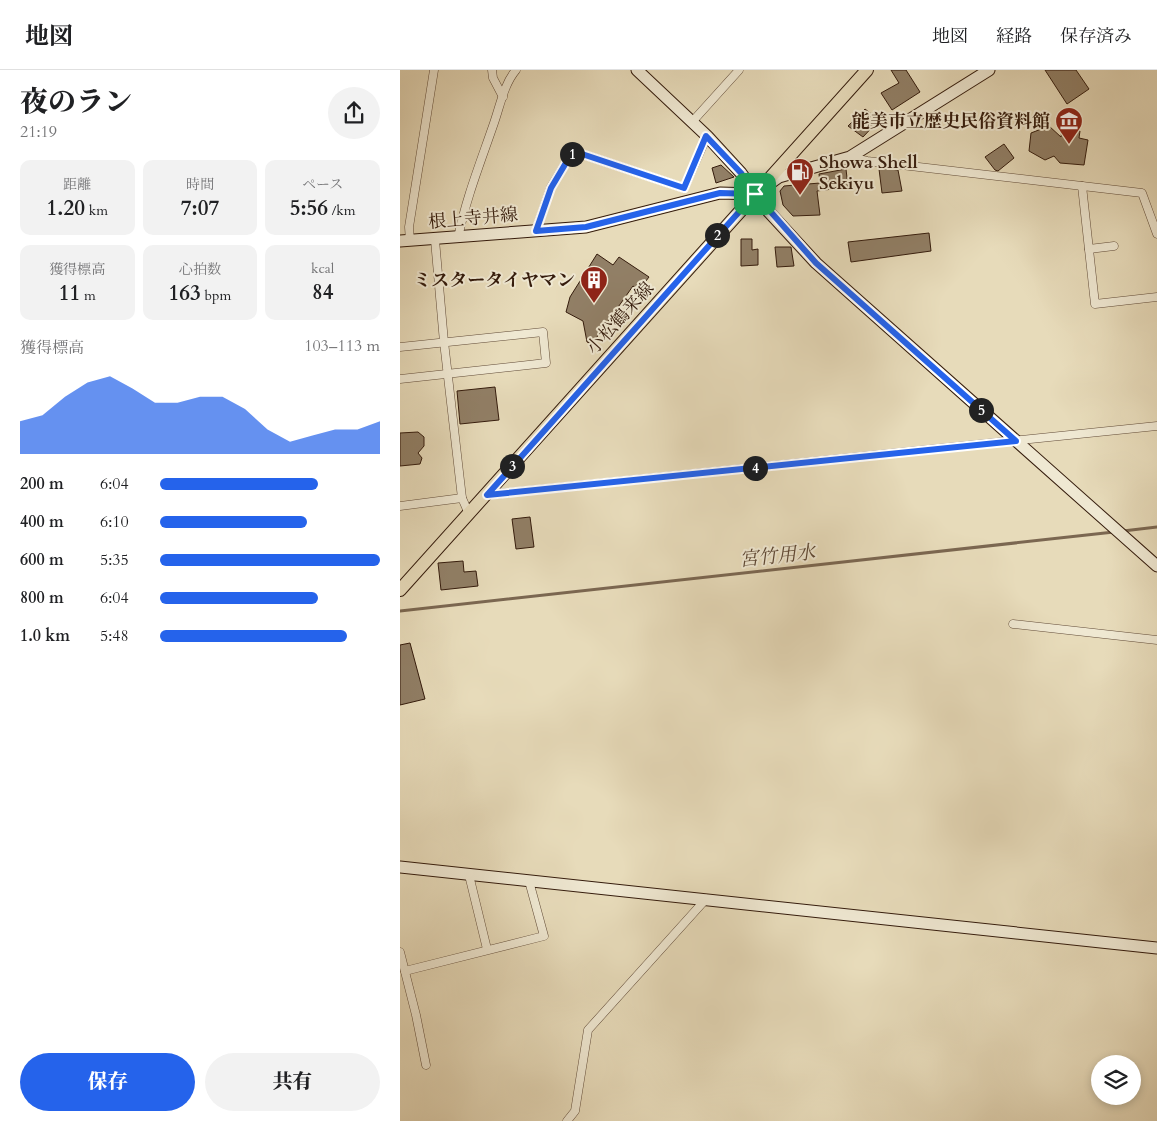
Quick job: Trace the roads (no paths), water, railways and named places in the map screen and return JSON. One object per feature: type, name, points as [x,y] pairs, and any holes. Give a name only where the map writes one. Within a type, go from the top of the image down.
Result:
[{"type":"main road","points":[[637,70],[692,122],[741,173],[755,194],[816,263],[1157,566]]},
{"type":"main road","name":"小松鶴来線","points":[[400,590],[867,70]]},
{"type":"main road","points":[[755,194],[779,177],[850,157],[989,70]]},
{"type":"main road","name":"根上寺井線","points":[[405,241],[586,227],[720,193],[755,194]]},
{"type":"main road","points":[[400,867],[1157,948]]},
{"type":"street","points":[[405,241],[409,227],[434,70]]},
{"type":"street","points":[[492,70],[493,78],[503,97]]},
{"type":"street","points":[[458,238],[463,212],[503,97],[516,70]]},
{"type":"street","points":[[692,122],[739,70]]},
{"type":"street","points":[[536,231],[551,188],[573,151],[684,188],[706,136]]},
{"type":"street","points":[[850,157],[867,161],[1142,193],[1157,234]]},
{"type":"street","points":[[1082,186],[1095,304],[1157,297]]},
{"type":"street","points":[[435,240],[444,342],[462,498],[469,514]]},
{"type":"street","points":[[1089,249],[1114,246]]},
{"type":"street","points":[[400,346],[544,332],[546,363],[400,379]]},
{"type":"street","points":[[487,495],[1157,426]]},
{"type":"street","points":[[400,506],[462,498]]},
{"type":"street","points":[[1013,624],[1157,640]]},
{"type":"street","points":[[469,875],[487,949]]},
{"type":"street","points":[[405,971],[544,936],[529,881]]},
{"type":"street","points":[[568,1121],[575,1111],[588,1030],[706,899]]},
{"type":"street","points":[[400,952],[426,1065]]},
{"type":"waterway","name":"宮竹用水","points":[[1123,531],[1157,527]]},
{"type":"waterway","name":"宮竹用水","points":[[400,611],[1114,532]]},
{"type":"place","name":"能美市立歴史民俗資料館","points":[[1069,145]]},
{"type":"place","name":"Showa Shell Sekiyu","points":[[800,196]]},
{"type":"place","name":"ミスタータイヤマン","points":[[594,304]]}]
